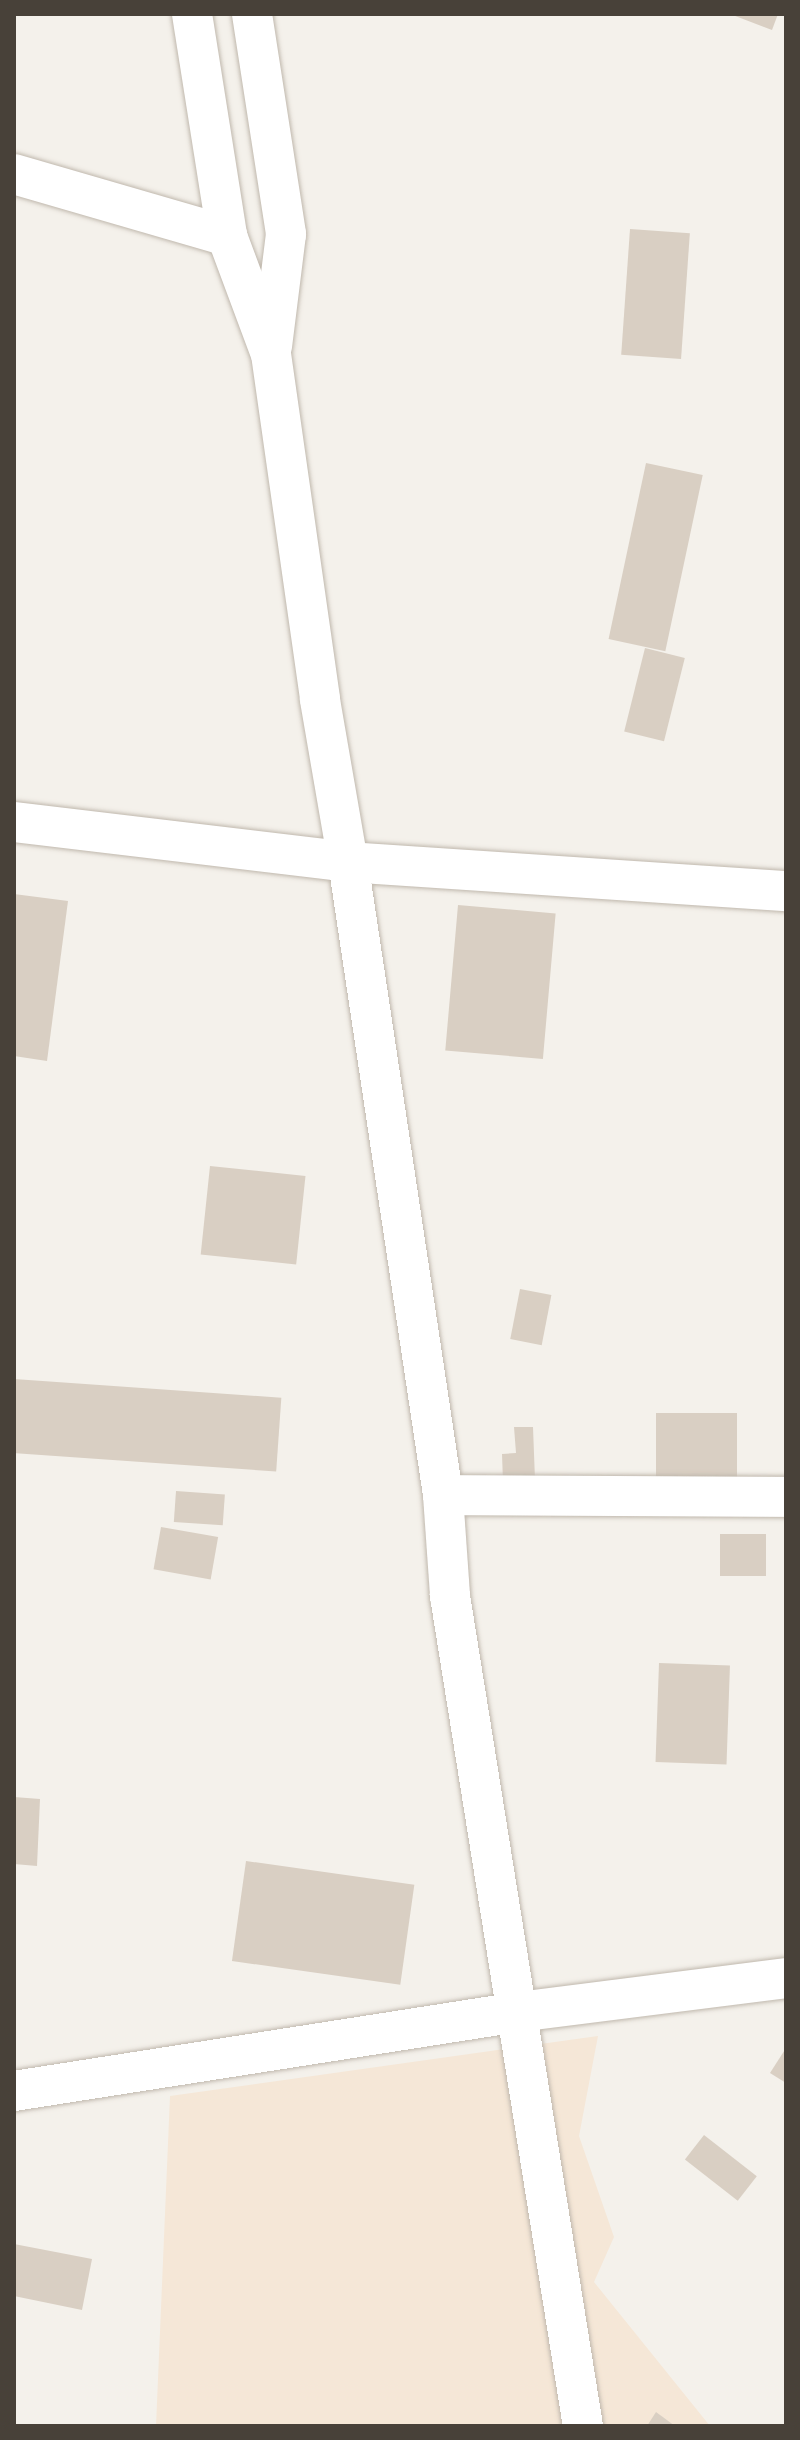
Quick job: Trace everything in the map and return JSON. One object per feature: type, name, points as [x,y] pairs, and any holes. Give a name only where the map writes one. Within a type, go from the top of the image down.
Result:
[{"type":"street","points":[[192,14],[227,236],[271,354],[317,684],[348,862],[443,1495],[450,1596],[583,2426]]},
{"type":"street","points":[[252,14],[286,234],[271,354]]},
{"type":"street","points":[[14,174],[227,236]]},
{"type":"street","points":[[14,822],[348,862],[786,891]]},
{"type":"street","points":[[443,1495],[786,1497]]},
{"type":"street","points":[[14,2091],[518,2012],[786,1978]]},
{"type":"shaded area","points":[[598,2036],[579,2136],[614,2237],[594,2282],[710,2426],[156,2426],[170,2096]]},
{"type":"building","points":[[730,14],[778,14],[772,30]]},
{"type":"building","points":[[630,229],[690,233],[681,359],[621,355]]},
{"type":"building","points":[[646,463],[703,475],[665,651],[609,639]]},
{"type":"building","points":[[645,648],[685,658],[664,741],[624,731]]},
{"type":"building","points":[[14,894],[68,901],[47,1061],[14,1056]]},
{"type":"building","points":[[458,905],[556,914],[543,1059],[445,1050]]},
{"type":"building","points":[[210,1166],[305,1176],[296,1265],[201,1255]]},
{"type":"building","points":[[520,1289],[551,1295],[542,1345],[510,1339]]},
{"type":"building","points":[[14,1379],[281,1398],[276,1472],[14,1453]]},
{"type":"building","points":[[656,1413],[737,1413],[737,1477],[656,1477]]},
{"type":"building","points":[[514,1427],[533,1427],[535,1480],[503,1482],[502,1454],[516,1453]]},
{"type":"building","points":[[176,1491],[225,1494],[223,1525],[174,1522]]},
{"type":"building","points":[[161,1527],[218,1537],[211,1579],[154,1569]]},
{"type":"building","points":[[720,1534],[766,1534],[766,1576],[720,1576]]},
{"type":"building","points":[[659,1663],[730,1665],[727,1764],[656,1762]]},
{"type":"building","points":[[14,1797],[40,1799],[37,1866],[14,1864]]},
{"type":"building","points":[[246,1861],[414,1885],[400,1985],[232,1961]]},
{"type":"building","points":[[786,2048],[786,2083],[770,2073]]},
{"type":"building","points":[[704,2135],[757,2176],[738,2201],[685,2159]]},
{"type":"building","points":[[14,2244],[92,2259],[82,2310],[14,2296]]},
{"type":"building","points":[[656,2412],[675,2426],[647,2426]]}]
